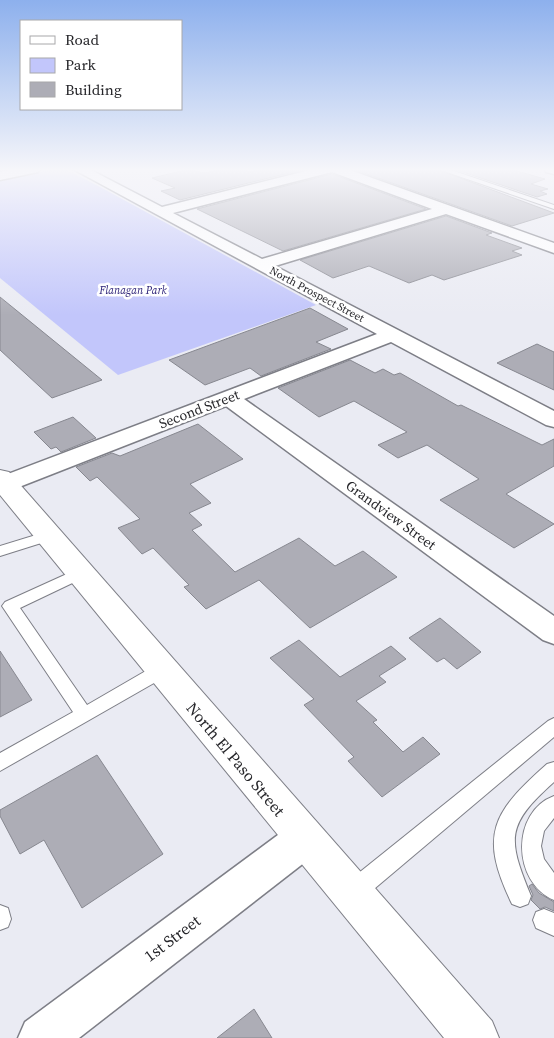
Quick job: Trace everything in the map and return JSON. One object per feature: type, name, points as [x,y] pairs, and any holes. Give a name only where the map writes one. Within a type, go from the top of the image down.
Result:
[{"type":"street","name":"North Prospect Street","points":[[170,217],[554,420]]},
{"type":"street","points":[[261,265],[418,217]]},
{"type":"street","points":[[465,217],[554,248]]},
{"type":"street","points":[[533,240],[554,233]]},
{"type":"street","name":"Second Street","points":[[3,481],[394,334]]},
{"type":"street","name":"Grandview Street","points":[[228,398],[554,632]]},
{"type":"street","name":"North El Paso Street","points":[[3,481],[474,1038]]},
{"type":"street","name":"1st Street","points":[[41,1038],[304,839]]},
{"type":"lane","points":[[0,551],[49,536]]},
{"type":"lane","points":[[80,573],[10,606],[84,715]]},
{"type":"lane","points":[[0,763],[162,670]]},
{"type":"lane","points":[[351,894],[554,726]]},
{"type":"lane","points":[[520,896],[510,877],[504,855],[504,837],[509,819],[516,805],[554,770]]},
{"type":"lane","points":[[554,805],[538,821],[533,831],[533,858],[541,876],[554,889]]},
{"type":"green space","name":"Flanagan Park","points":[[0,217],[156,217],[316,305],[118,375],[0,278]]},
{"type":"building","points":[[214,217],[397,217],[283,251]]},
{"type":"building","points":[[441,217],[450,217],[492,233],[486,235],[522,248],[512,251],[522,255],[444,280],[432,275],[409,283],[369,266],[333,278],[300,260]]},
{"type":"building","points":[[488,217],[540,217],[512,226]]},
{"type":"building","points":[[0,297],[102,380],[52,398],[0,350]]},
{"type":"building","points":[[310,308],[348,329],[316,342],[331,349],[261,376],[250,368],[205,385],[169,360]]},
{"type":"building","points":[[537,344],[554,352],[554,390],[497,363]]},
{"type":"building","points":[[350,360],[375,373],[383,369],[394,375],[400,373],[458,406],[461,405],[542,445],[554,439],[554,466],[506,494],[554,524],[514,548],[440,500],[479,479],[427,445],[398,458],[378,445],[407,432],[354,401],[319,417],[278,388]]},
{"type":"building","points":[[73,417],[96,438],[61,452],[56,447],[51,449],[34,432]]},
{"type":"building","points":[[198,424],[243,459],[190,484],[211,503],[189,513],[202,525],[192,530],[235,572],[299,538],[335,566],[363,551],[397,577],[310,628],[259,580],[206,609],[184,587],[189,585],[153,548],[142,554],[118,528],[140,519],[97,477],[90,481],[76,467],[112,453],[120,456]]},
{"type":"building","points":[[440,618],[481,652],[457,669],[444,658],[437,662],[409,638]]},
{"type":"building","points":[[299,640],[340,677],[391,646],[406,659],[379,676],[386,682],[356,701],[377,720],[373,722],[403,752],[423,737],[440,754],[382,797],[348,761],[354,757],[304,705],[314,699],[270,658]]},
{"type":"building","points":[[0,651],[32,700],[0,717]]},
{"type":"building","points":[[97,755],[163,854],[82,908],[44,840],[20,854],[0,816],[0,810]]},
{"type":"building","points":[[532,884],[539,893],[554,902],[554,911],[545,907],[540,909],[531,900],[533,895],[529,886]]},
{"type":"building","points":[[254,1009],[272,1038],[217,1038]]}]
